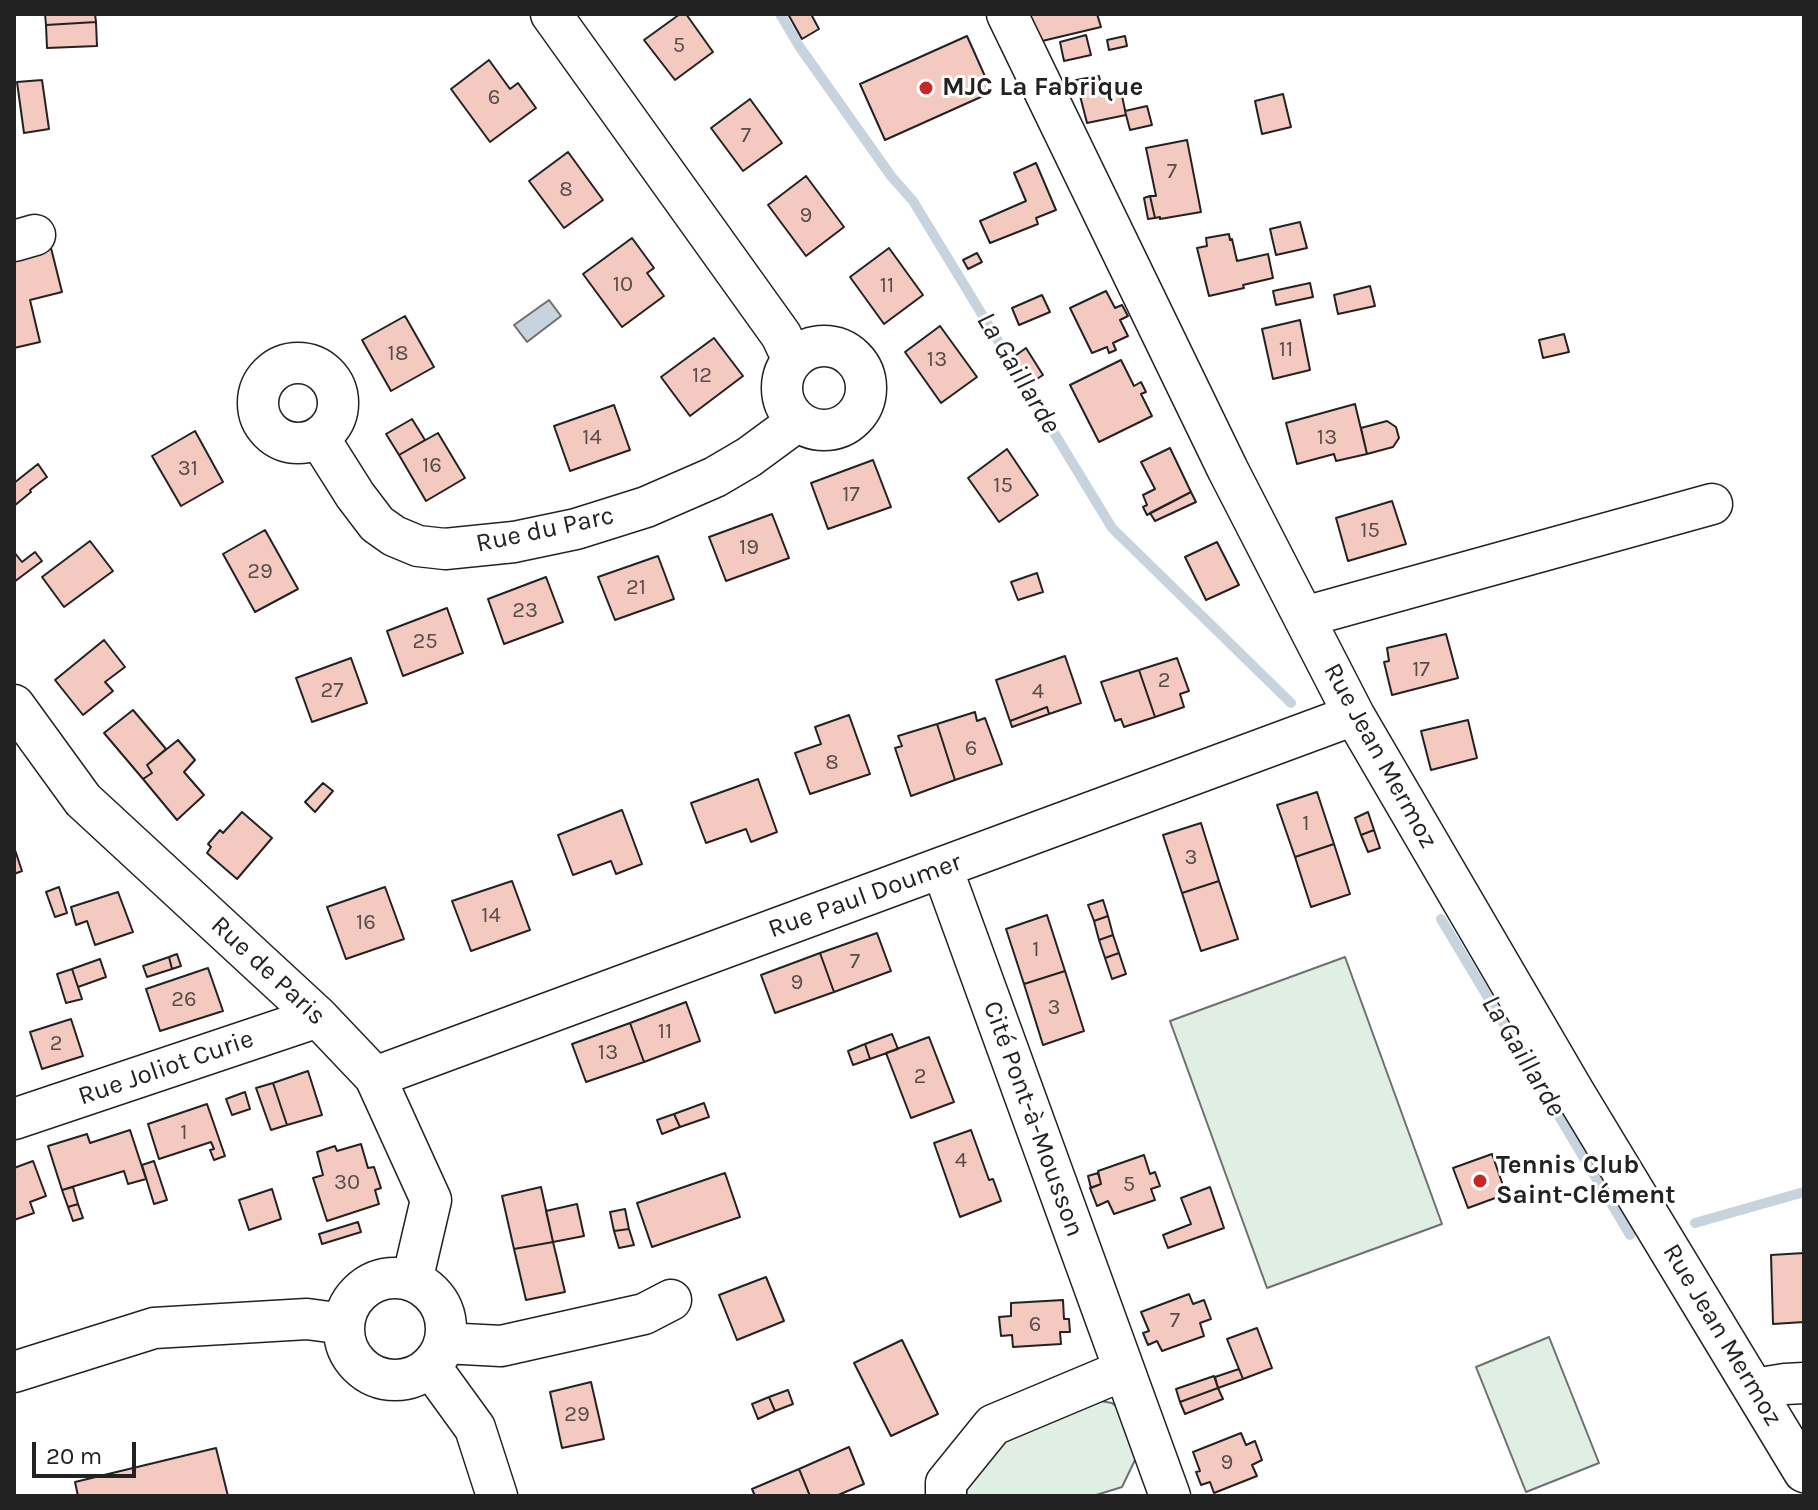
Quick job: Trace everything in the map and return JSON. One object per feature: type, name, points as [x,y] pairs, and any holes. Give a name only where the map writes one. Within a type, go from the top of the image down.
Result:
[{"type":"street","points":[[551,14],[781,335],[793,360]]},
{"type":"street","name":"Rue Jean Mermoz","points":[[1007,14],[1221,455],[1354,715],[1574,1092],[1804,1472]]},
{"type":"street","points":[[817,346],[830,346],[855,359],[866,384],[865,398],[850,421],[824,430],[798,421],[783,398],[785,371],[793,360],[817,346]]},
{"type":"street","name":"Rue du Parc","points":[[319,438],[377,524],[394,536],[418,546],[445,549],[514,542],[576,529],[646,507],[715,477],[749,457],[798,421]]},
{"type":"street","points":[[1304,617],[1712,504]]},
{"type":"street","name":"Rue de Paris","points":[[14,705],[31,756],[83,800],[318,1017],[375,1077],[431,1200],[412,1281]]},
{"type":"street","name":"Rue Paul Doumer","points":[[375,1077],[1354,715]]},
{"type":"street","name":"Cité Pont-à-Mousson","points":[[942,868],[1124,1370],[1159,1493]]},
{"type":"street","name":"Rue Joliot Curie","points":[[14,1119],[318,1017]]},
{"type":"street","points":[[398,1277],[412,1281],[426,1288],[437,1299],[446,1328],[437,1354],[415,1376],[398,1380],[381,1378],[365,1370],[353,1357],[345,1341],[344,1324],[348,1308],[356,1295],[382,1279],[398,1277]]},
{"type":"street","points":[[437,1354],[501,1346],[644,1314],[671,1300]]},
{"type":"street","points":[[14,1372],[154,1328],[307,1319],[344,1324]]},
{"type":"street","points":[[437,1354],[475,1428],[497,1496]]},
{"type":"street","points":[[946,1496],[946,1483],[993,1425],[1124,1370]]},
{"type":"street","points":[[1754,1389],[1804,1383]]},
{"type":"green space","points":[[1345,957],[1442,1224],[1267,1288],[1170,1021]]},
{"type":"green space","points":[[1549,1337],[1599,1463],[1526,1492],[1476,1367]]},
{"type":"green space","points":[[1095,1400],[1112,1403],[1123,1412],[1134,1444],[1135,1460],[1122,1487],[1093,1496],[968,1496],[969,1481],[992,1443]]},
{"type":"shaded area","points":[[549,300],[561,316],[527,342],[514,325]]},
{"type":"building","points":[[45,14],[95,14],[96,22],[46,25]]},
{"type":"building","points":[[680,14],[686,14],[713,52],[675,80],[644,40]]},
{"type":"building","points":[[788,14],[811,14],[819,29],[802,39]]},
{"type":"building","points":[[1024,14],[1097,14],[1101,27],[1038,42]]},
{"type":"building","points":[[96,22],[97,46],[47,48],[46,25]]},
{"type":"building","points":[[1086,35],[1091,55],[1064,61],[1060,42]]},
{"type":"building","name":"MJC La Fabrique","points":[[967,36],[992,92],[885,140],[860,84]]},
{"type":"building","points":[[1125,36],[1127,46],[1109,50],[1107,40]]},
{"type":"building","points":[[489,60],[510,89],[518,83],[536,108],[490,142],[451,89]]},
{"type":"building","points":[[1099,76],[1103,94],[1121,91],[1126,115],[1087,123],[1076,80]]},
{"type":"building","points":[[42,80],[49,129],[24,133],[17,82]]},
{"type":"building","points":[[1283,94],[1291,127],[1262,134],[1255,101]]},
{"type":"building","points":[[750,99],[782,143],[743,171],[711,128]]},
{"type":"building","points":[[1147,106],[1152,125],[1130,130],[1125,111]]},
{"type":"building","points":[[1187,140],[1201,212],[1155,218],[1150,196],[1156,196],[1146,148]]},
{"type":"building","points":[[568,152],[603,200],[564,228],[529,181]]},
{"type":"building","points":[[1036,163],[1056,210],[1036,218],[1038,224],[990,243],[980,221],[1026,201],[1014,173]]},
{"type":"building","points":[[806,176],[844,227],[806,256],[768,205]]},
{"type":"building","points":[[1150,196],[1155,218],[1148,219],[1144,198]]},
{"type":"building","points":[[1300,222],[1307,248],[1276,255],[1270,229]]},
{"type":"building","points":[[1229,234],[1237,261],[1268,254],[1273,278],[1209,296],[1197,248],[1207,246],[1206,238]]},
{"type":"building","points":[[632,238],[654,268],[647,273],[664,296],[622,327],[583,274]]},
{"type":"building","points":[[51,248],[62,292],[30,300],[40,342],[14,348],[14,257]]},
{"type":"building","points":[[889,248],[923,295],[884,324],[850,277]]},
{"type":"building","points":[[977,253],[982,262],[968,269],[963,260]]},
{"type":"building","points":[[1310,283],[1313,297],[1276,305],[1273,291]]},
{"type":"building","points":[[1370,286],[1375,306],[1338,314],[1334,295]]},
{"type":"building","points":[[1106,291],[1115,308],[1122,305],[1128,316],[1120,320],[1128,336],[1113,343],[1116,350],[1109,353],[1107,347],[1092,353],[1070,308]]},
{"type":"building","points":[[1042,295],[1050,312],[1019,325],[1012,308]]},
{"type":"building","points":[[405,316],[434,367],[391,391],[362,340]]},
{"type":"building","points":[[1300,320],[1310,370],[1273,379],[1262,329]]},
{"type":"building","points":[[940,326],[977,377],[941,403],[905,352]]},
{"type":"building","points":[[1564,334],[1569,352],[1543,358],[1539,340]]},
{"type":"building","points":[[714,338],[743,376],[690,416],[661,377]]},
{"type":"building","points":[[1026,348],[1043,375],[1029,384],[1012,358]]},
{"type":"building","points":[[1121,360],[1134,386],[1141,382],[1146,392],[1141,394],[1152,416],[1099,442],[1070,385]]},
{"type":"building","points":[[1355,404],[1367,454],[1336,461],[1334,454],[1297,464],[1286,423]]},
{"type":"building","points":[[614,405],[630,450],[570,471],[554,426]]},
{"type":"building","points":[[412,419],[425,440],[399,455],[386,434]]},
{"type":"building","points":[[1387,421],[1396,427],[1399,438],[1393,447],[1367,454],[1361,428]]},
{"type":"building","points":[[195,431],[223,482],[181,506],[152,456]]},
{"type":"building","points":[[438,433],[465,478],[426,501],[399,455]]},
{"type":"building","points":[[1170,448],[1191,492],[1147,515],[1143,495],[1155,489],[1141,462]]},
{"type":"building","points":[[1007,449],[1038,495],[999,522],[968,478]]},
{"type":"building","points":[[873,460],[891,507],[828,529],[811,483]]},
{"type":"building","points":[[38,464],[47,477],[14,506],[14,483]]},
{"type":"building","points":[[1191,492],[1196,502],[1155,521],[1150,513]]},
{"type":"building","points":[[1392,501],[1406,544],[1348,561],[1336,518]]},
{"type":"building","points":[[772,514],[789,558],[726,581],[709,537]]},
{"type":"building","points":[[265,530],[298,589],[255,612],[223,554]]},
{"type":"building","points":[[90,541],[113,571],[64,607],[42,577]]},
{"type":"building","points":[[1217,542],[1239,585],[1206,600],[1185,557]]},
{"type":"building","points":[[14,552],[22,562],[35,552],[42,561],[14,582]]},
{"type":"building","points":[[658,556],[674,599],[615,620],[598,577]]},
{"type":"building","points":[[1037,573],[1043,592],[1018,600],[1011,582]]},
{"type":"building","points":[[546,577],[563,622],[504,644],[488,599]]},
{"type":"building","points":[[447,608],[463,653],[403,676],[387,631]]},
{"type":"building","points":[[1446,634],[1458,678],[1392,695],[1384,662],[1389,661],[1387,648]]},
{"type":"building","points":[[104,640],[125,667],[105,682],[113,691],[83,715],[55,680]]},
{"type":"building","points":[[1065,656],[1081,703],[1049,714],[1047,707],[1010,721],[996,680]]},
{"type":"building","points":[[351,658],[367,703],[312,722],[296,678]]},
{"type":"building","points":[[1177,658],[1189,691],[1180,694],[1184,707],[1155,717],[1139,670]]},
{"type":"building","points":[[1139,670],[1155,717],[1124,727],[1121,719],[1115,721],[1101,682]]},
{"type":"building","points":[[1047,707],[1049,714],[1012,727],[1010,721]]},
{"type":"building","points":[[133,710],[166,749],[147,765],[152,773],[143,779],[104,733]]},
{"type":"building","points":[[975,712],[977,721],[985,718],[1002,764],[955,780],[937,724]]},
{"type":"building","points":[[849,715],[870,774],[810,794],[795,753],[821,744],[815,727]]},
{"type":"building","points":[[1468,720],[1477,758],[1431,770],[1421,731]]},
{"type":"building","points":[[937,724],[955,780],[911,796],[895,748],[902,746],[898,736]]},
{"type":"building","points":[[178,740],[195,760],[184,772],[204,795],[177,820],[143,779],[152,773],[147,765]]},
{"type":"building","points":[[758,779],[777,832],[751,842],[746,829],[706,843],[691,803]]},
{"type":"building","points":[[323,783],[333,791],[315,812],[305,802]]},
{"type":"building","points":[[1317,792],[1334,844],[1295,857],[1277,805]]},
{"type":"building","points":[[622,810],[642,864],[616,874],[611,861],[573,875],[558,835]]},
{"type":"building","points":[[242,812],[272,838],[237,879],[207,853],[211,847],[208,844]]},
{"type":"building","points":[[1368,812],[1374,830],[1361,835],[1355,818]]},
{"type":"building","points":[[1201,823],[1219,881],[1182,893],[1163,835]]},
{"type":"building","points":[[1374,830],[1380,848],[1368,852],[1361,835]]},
{"type":"building","points":[[1334,844],[1350,894],[1311,907],[1295,857]]},
{"type":"building","points":[[14,847],[22,871],[14,874]]},
{"type":"building","points":[[512,881],[530,930],[471,951],[452,901]]},
{"type":"building","points":[[1219,881],[1238,939],[1201,951],[1182,893]]},
{"type":"building","points":[[59,887],[67,913],[55,917],[46,892]]},
{"type":"building","points":[[385,887],[404,939],[346,959],[327,907]]},
{"type":"building","points":[[118,892],[133,932],[95,945],[87,921],[76,925],[71,907]]},
{"type":"building","points":[[1103,900],[1108,916],[1094,921],[1088,905]]},
{"type":"building","points":[[1047,915],[1065,971],[1024,984],[1006,929]]},
{"type":"building","points":[[1108,916],[1113,935],[1099,940],[1094,921]]},
{"type":"building","points":[[877,933],[891,971],[834,992],[820,953]]},
{"type":"building","points":[[1113,935],[1119,953],[1105,958],[1099,940]]},
{"type":"building","points":[[820,953],[834,992],[775,1013],[761,975]]},
{"type":"building","points":[[1119,953],[1126,974],[1112,979],[1105,958]]},
{"type":"building","points":[[177,954],[181,966],[172,969],[169,957]]},
{"type":"building","points":[[169,957],[172,969],[147,977],[143,966]]},
{"type":"building","points":[[100,959],[106,977],[78,987],[72,969]]},
{"type":"building","points":[[208,968],[223,1011],[160,1031],[146,989]]},
{"type":"building","points":[[72,969],[82,999],[66,1003],[57,974]]},
{"type":"building","points":[[1065,971],[1084,1031],[1043,1045],[1024,984]]},
{"type":"building","points":[[686,1002],[700,1041],[644,1062],[630,1023]]},
{"type":"building","points":[[71,1019],[83,1056],[42,1069],[30,1032]]},
{"type":"building","points":[[630,1023],[644,1062],[586,1082],[572,1044]]},
{"type":"building","points":[[892,1034],[898,1049],[870,1059],[865,1044]]},
{"type":"building","points":[[929,1037],[954,1102],[911,1118],[886,1053]]},
{"type":"building","points":[[865,1044],[870,1059],[853,1065],[848,1051]]},
{"type":"building","points":[[308,1071],[322,1115],[287,1125],[273,1083]]},
{"type":"building","points":[[273,1083],[287,1125],[271,1130],[256,1088]]},
{"type":"building","points":[[245,1092],[250,1109],[232,1115],[226,1099]]},
{"type":"building","points":[[704,1103],[709,1117],[680,1127],[674,1114]]},
{"type":"building","points":[[207,1104],[225,1156],[214,1160],[211,1142],[159,1159],[148,1124]]},
{"type":"building","points":[[674,1114],[680,1127],[662,1134],[657,1120]]},
{"type":"building","points":[[130,1130],[146,1179],[128,1184],[124,1171],[62,1190],[48,1146],[87,1134],[90,1143]]},
{"type":"building","points":[[971,1130],[989,1180],[993,1179],[1001,1201],[960,1217],[934,1143]]},
{"type":"building","points":[[361,1144],[368,1168],[374,1167],[381,1188],[375,1190],[379,1204],[327,1221],[313,1178],[323,1175],[317,1152],[335,1146],[337,1151]]},
{"type":"building","name":"Tennis Club Saint-Clément","points":[[1492,1154],[1506,1194],[1468,1208],[1453,1168]]},
{"type":"building","points":[[1144,1155],[1150,1174],[1155,1172],[1160,1186],[1151,1189],[1155,1200],[1114,1214],[1108,1201],[1097,1206],[1090,1188],[1101,1184],[1098,1171]]},
{"type":"building","points":[[33,1161],[46,1196],[30,1202],[34,1213],[14,1220],[14,1168]]},
{"type":"building","points":[[154,1161],[167,1200],[154,1204],[142,1165]]},
{"type":"building","points":[[725,1173],[740,1217],[652,1247],[637,1203]]},
{"type":"building","points":[[1098,1173],[1101,1184],[1091,1188],[1088,1176]]},
{"type":"building","points":[[73,1187],[78,1204],[68,1207],[62,1190]]},
{"type":"building","points":[[541,1187],[553,1242],[514,1249],[502,1196]]},
{"type":"building","points":[[1210,1187],[1224,1228],[1168,1248],[1163,1235],[1191,1224],[1181,1198]]},
{"type":"building","points":[[272,1189],[281,1219],[249,1230],[239,1200]]},
{"type":"building","points":[[78,1204],[83,1218],[73,1221],[68,1207]]},
{"type":"building","points":[[577,1204],[584,1236],[553,1242],[546,1211]]},
{"type":"building","points":[[625,1209],[629,1229],[614,1231],[610,1212]]},
{"type":"building","points":[[358,1222],[361,1232],[322,1244],[319,1234]]},
{"type":"building","points":[[629,1229],[634,1245],[619,1248],[614,1231]]},
{"type":"building","points":[[553,1242],[565,1292],[526,1300],[514,1249]]},
{"type":"building","points":[[1804,1253],[1804,1322],[1773,1324],[1771,1255]]},
{"type":"building","points":[[766,1277],[784,1321],[737,1340],[719,1295]]},
{"type":"building","points":[[1189,1294],[1193,1304],[1204,1300],[1211,1319],[1200,1323],[1204,1336],[1162,1351],[1157,1341],[1148,1345],[1143,1333],[1149,1331],[1141,1312]]},
{"type":"building","points":[[1063,1300],[1064,1319],[1069,1319],[1070,1332],[1060,1332],[1061,1344],[1013,1347],[1012,1335],[1001,1336],[999,1317],[1011,1316],[1011,1303]]},
{"type":"building","points":[[1257,1328],[1272,1368],[1243,1379],[1227,1339]]},
{"type":"building","points":[[902,1340],[938,1414],[891,1436],[854,1363]]},
{"type":"building","points":[[1239,1369],[1243,1379],[1218,1388],[1215,1377]]},
{"type":"building","points":[[1214,1376],[1218,1388],[1180,1402],[1176,1389]]},
{"type":"building","points":[[591,1382],[604,1439],[562,1448],[550,1392]]},
{"type":"building","points":[[1218,1388],[1223,1399],[1185,1414],[1180,1402]]},
{"type":"building","points":[[788,1390],[793,1404],[775,1411],[769,1397]]},
{"type":"building","points":[[769,1397],[775,1411],[758,1419],[752,1404]]},
{"type":"building","points":[[1241,1433],[1246,1445],[1255,1441],[1262,1460],[1252,1465],[1257,1476],[1214,1493],[1210,1482],[1201,1485],[1193,1452]]},
{"type":"building","points":[[849,1447],[864,1484],[836,1496],[810,1496],[799,1469]]},
{"type":"building","points":[[216,1448],[228,1496],[78,1496],[75,1482]]},
{"type":"building","points":[[799,1469],[810,1496],[755,1496],[752,1489]]},
{"type":"waterway","name":"La Gaillarde","points":[[780,14],[799,46],[891,176],[913,201],[1112,528],[1291,703]]},
{"type":"waterway","name":"La Gaillarde","points":[[1441,919],[1630,1235]]},
{"type":"waterway","name":"La Gaillarde","points":[[1695,1223],[1804,1192]]},
{"type":"place","name":"MJC La Fabrique","points":[[926,88]]},
{"type":"place","name":"Tennis Club Saint-Clément","points":[[1480,1181]]}]
